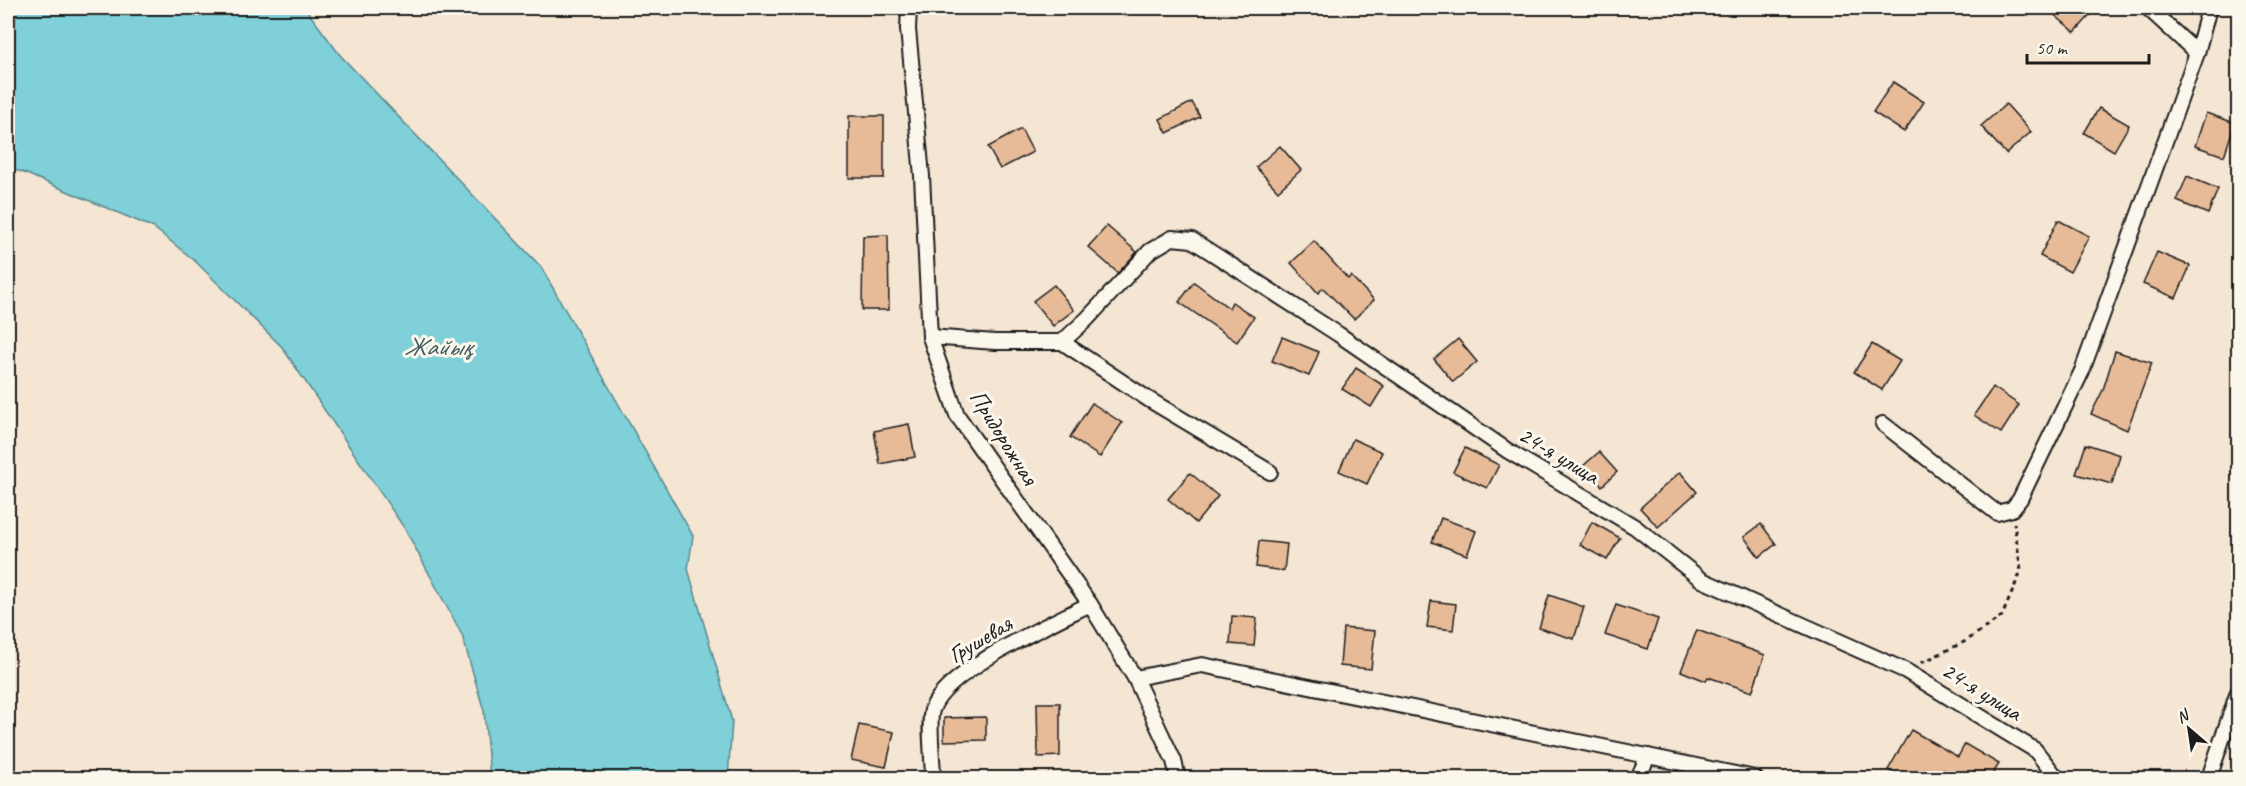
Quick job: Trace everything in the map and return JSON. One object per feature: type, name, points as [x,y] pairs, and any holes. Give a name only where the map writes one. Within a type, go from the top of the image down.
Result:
[{"type":"street","name":"Придорожная","points":[[909,8],[908,29],[922,176],[930,337],[957,415],[1090,604],[1136,678],[1174,760],[1178,778]]},
{"type":"street","points":[[2148,8],[2197,53]]},
{"type":"street","points":[[1883,424],[1997,513],[2012,509],[2020,499],[2082,372],[2197,53],[2209,8]]},
{"type":"street","name":"24-я улица","points":[[1062,342],[1087,319],[1150,251],[1172,238],[1192,240],[1338,334],[1508,451],[1635,527],[1701,580],[1906,670],[2035,750],[2057,778]]},
{"type":"street","points":[[930,337],[995,342],[1062,342],[1148,399],[1270,471]]},
{"type":"street","name":"Грушевая","points":[[933,778],[932,710],[950,684],[990,656],[1090,604]]},
{"type":"street","points":[[1136,678],[1202,665],[1755,778]]},
{"type":"street","points":[[2211,778],[2238,692]]},
{"type":"street","points":[[1638,778],[1647,756]]},
{"type":"path","points":[[1906,670],[1966,641],[2002,616],[2022,571],[2012,509]]},
{"type":"water","name":"Жайық","points":[[8,8],[305,8],[340,55],[541,267],[693,536],[688,569],[732,721],[728,778],[490,778],[484,711],[462,635],[405,529],[282,347],[194,260],[154,228],[8,168]]},
{"type":"building","points":[[2046,8],[2097,8],[2075,32]]},
{"type":"building","points":[[1893,82],[1924,102],[1904,132],[1873,112]]},
{"type":"building","points":[[1192,102],[1200,117],[1167,133],[1160,119]]},
{"type":"building","points":[[2006,104],[2031,132],[2006,154],[1981,126]]},
{"type":"building","points":[[2099,108],[2129,125],[2114,151],[2084,133]]},
{"type":"building","points":[[2206,113],[2235,123],[2224,156],[2195,146]]},
{"type":"building","points":[[849,116],[884,116],[884,178],[849,178]]},
{"type":"building","points":[[1021,129],[1033,152],[1000,169],[988,147]]},
{"type":"building","points":[[1280,146],[1301,170],[1278,191],[1256,167]]},
{"type":"building","points":[[2187,176],[2218,189],[2208,214],[2177,201]]},
{"type":"building","points":[[2058,220],[2089,236],[2070,272],[2040,256]]},
{"type":"building","points":[[1107,226],[1137,252],[1118,273],[1088,247]]},
{"type":"building","points":[[888,235],[889,310],[862,310],[863,236]]},
{"type":"building","points":[[1314,241],[1348,279],[1351,276],[1374,300],[1354,319],[1323,288],[1318,293],[1291,263]]},
{"type":"building","points":[[2157,252],[2190,266],[2176,298],[2143,284]]},
{"type":"building","points":[[1194,282],[1229,308],[1232,302],[1254,317],[1237,342],[1179,302]]},
{"type":"building","points":[[1054,285],[1074,310],[1053,326],[1033,301]]},
{"type":"building","points":[[1282,337],[1319,352],[1309,376],[1272,361]]},
{"type":"building","points":[[1458,339],[1477,362],[1453,382],[1434,359]]},
{"type":"building","points":[[1872,344],[1900,361],[1882,390],[1854,372]]},
{"type":"building","points":[[2115,351],[2152,363],[2127,430],[2091,414],[2103,390]]},
{"type":"building","points":[[1356,368],[1384,386],[1371,407],[1342,389]]},
{"type":"building","points":[[1993,387],[2019,405],[2001,433],[1974,415]]},
{"type":"building","points":[[1092,403],[1122,423],[1100,457],[1070,437]]},
{"type":"building","points":[[909,424],[915,457],[880,464],[874,431]]},
{"type":"building","points":[[1353,439],[1382,452],[1367,484],[1339,471]]},
{"type":"building","points":[[2086,444],[2120,455],[2112,484],[2076,474]]},
{"type":"building","points":[[1465,448],[1499,465],[1487,488],[1453,472]]},
{"type":"building","points":[[1599,452],[1617,472],[1602,486],[1583,466]]},
{"type":"building","points":[[1680,472],[1697,492],[1658,527],[1640,508]]},
{"type":"building","points":[[1190,473],[1218,496],[1196,523],[1168,499]]},
{"type":"building","points":[[1441,518],[1476,531],[1467,555],[1432,542]]},
{"type":"building","points":[[1592,522],[1620,538],[1607,560],[1580,545]]},
{"type":"building","points":[[1761,524],[1776,544],[1759,557],[1744,537]]},
{"type":"building","points":[[1259,541],[1287,544],[1284,571],[1256,567]]},
{"type":"building","points":[[1549,595],[1584,607],[1574,639],[1539,628]]},
{"type":"building","points":[[1431,601],[1456,604],[1453,630],[1427,627]]},
{"type":"building","points":[[1616,605],[1658,619],[1648,649],[1605,635]]},
{"type":"building","points":[[1232,616],[1257,618],[1254,646],[1230,644]]},
{"type":"building","points":[[1343,628],[1375,631],[1371,669],[1340,666]]},
{"type":"building","points":[[1697,630],[1765,655],[1752,692],[1708,677],[1706,681],[1681,671]]},
{"type":"building","points":[[1037,703],[1060,703],[1060,756],[1038,757]]},
{"type":"building","points":[[986,717],[986,740],[944,741],[944,718]]},
{"type":"building","points":[[859,725],[894,732],[886,767],[851,760]]},
{"type":"building","points":[[1911,730],[1958,757],[1965,744],[1999,764],[1990,778],[1959,778],[1943,769],[1938,778],[1903,778],[1888,770]]}]
